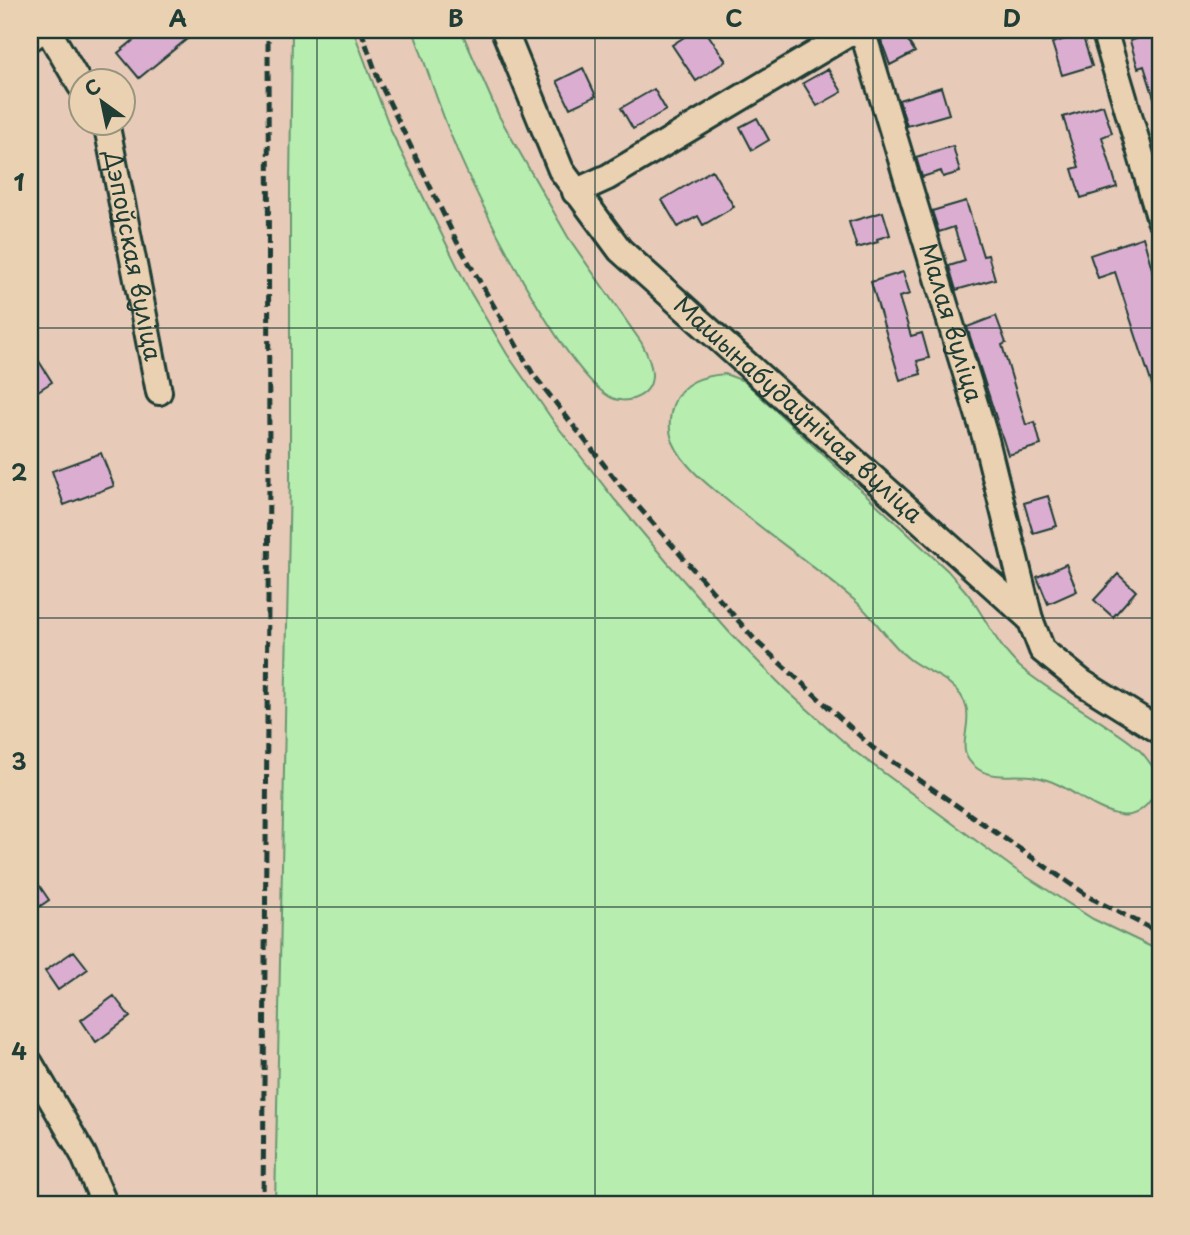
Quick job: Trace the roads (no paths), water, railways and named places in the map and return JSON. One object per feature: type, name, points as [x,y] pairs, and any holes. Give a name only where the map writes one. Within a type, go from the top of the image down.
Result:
[{"type":"street","points":[[30,35],[37,30]]},
{"type":"street","points":[[48,30],[69,66]]},
{"type":"street","name":"Машынабудаўнічая вуліца","points":[[504,30],[561,170],[620,250],[1030,620],[1042,650],[1083,683],[1160,731]]},
{"type":"street","points":[[575,192],[608,177],[855,30]]},
{"type":"street","name":"Малая вуліца","points":[[862,30],[986,440],[1030,620]]},
{"type":"street","points":[[1104,30],[1160,220]]},
{"type":"street","name":"Дэпоўская вуліца","points":[[109,136],[159,392]]},
{"type":"street","points":[[30,1063],[83,1154],[105,1205]]},
{"type":"railway","points":[[263,1205],[269,482],[268,30]]},
{"type":"railway","points":[[361,30],[379,81],[457,242],[533,374],[623,489],[756,641],[873,748],[1091,898],[1160,933]]}]
